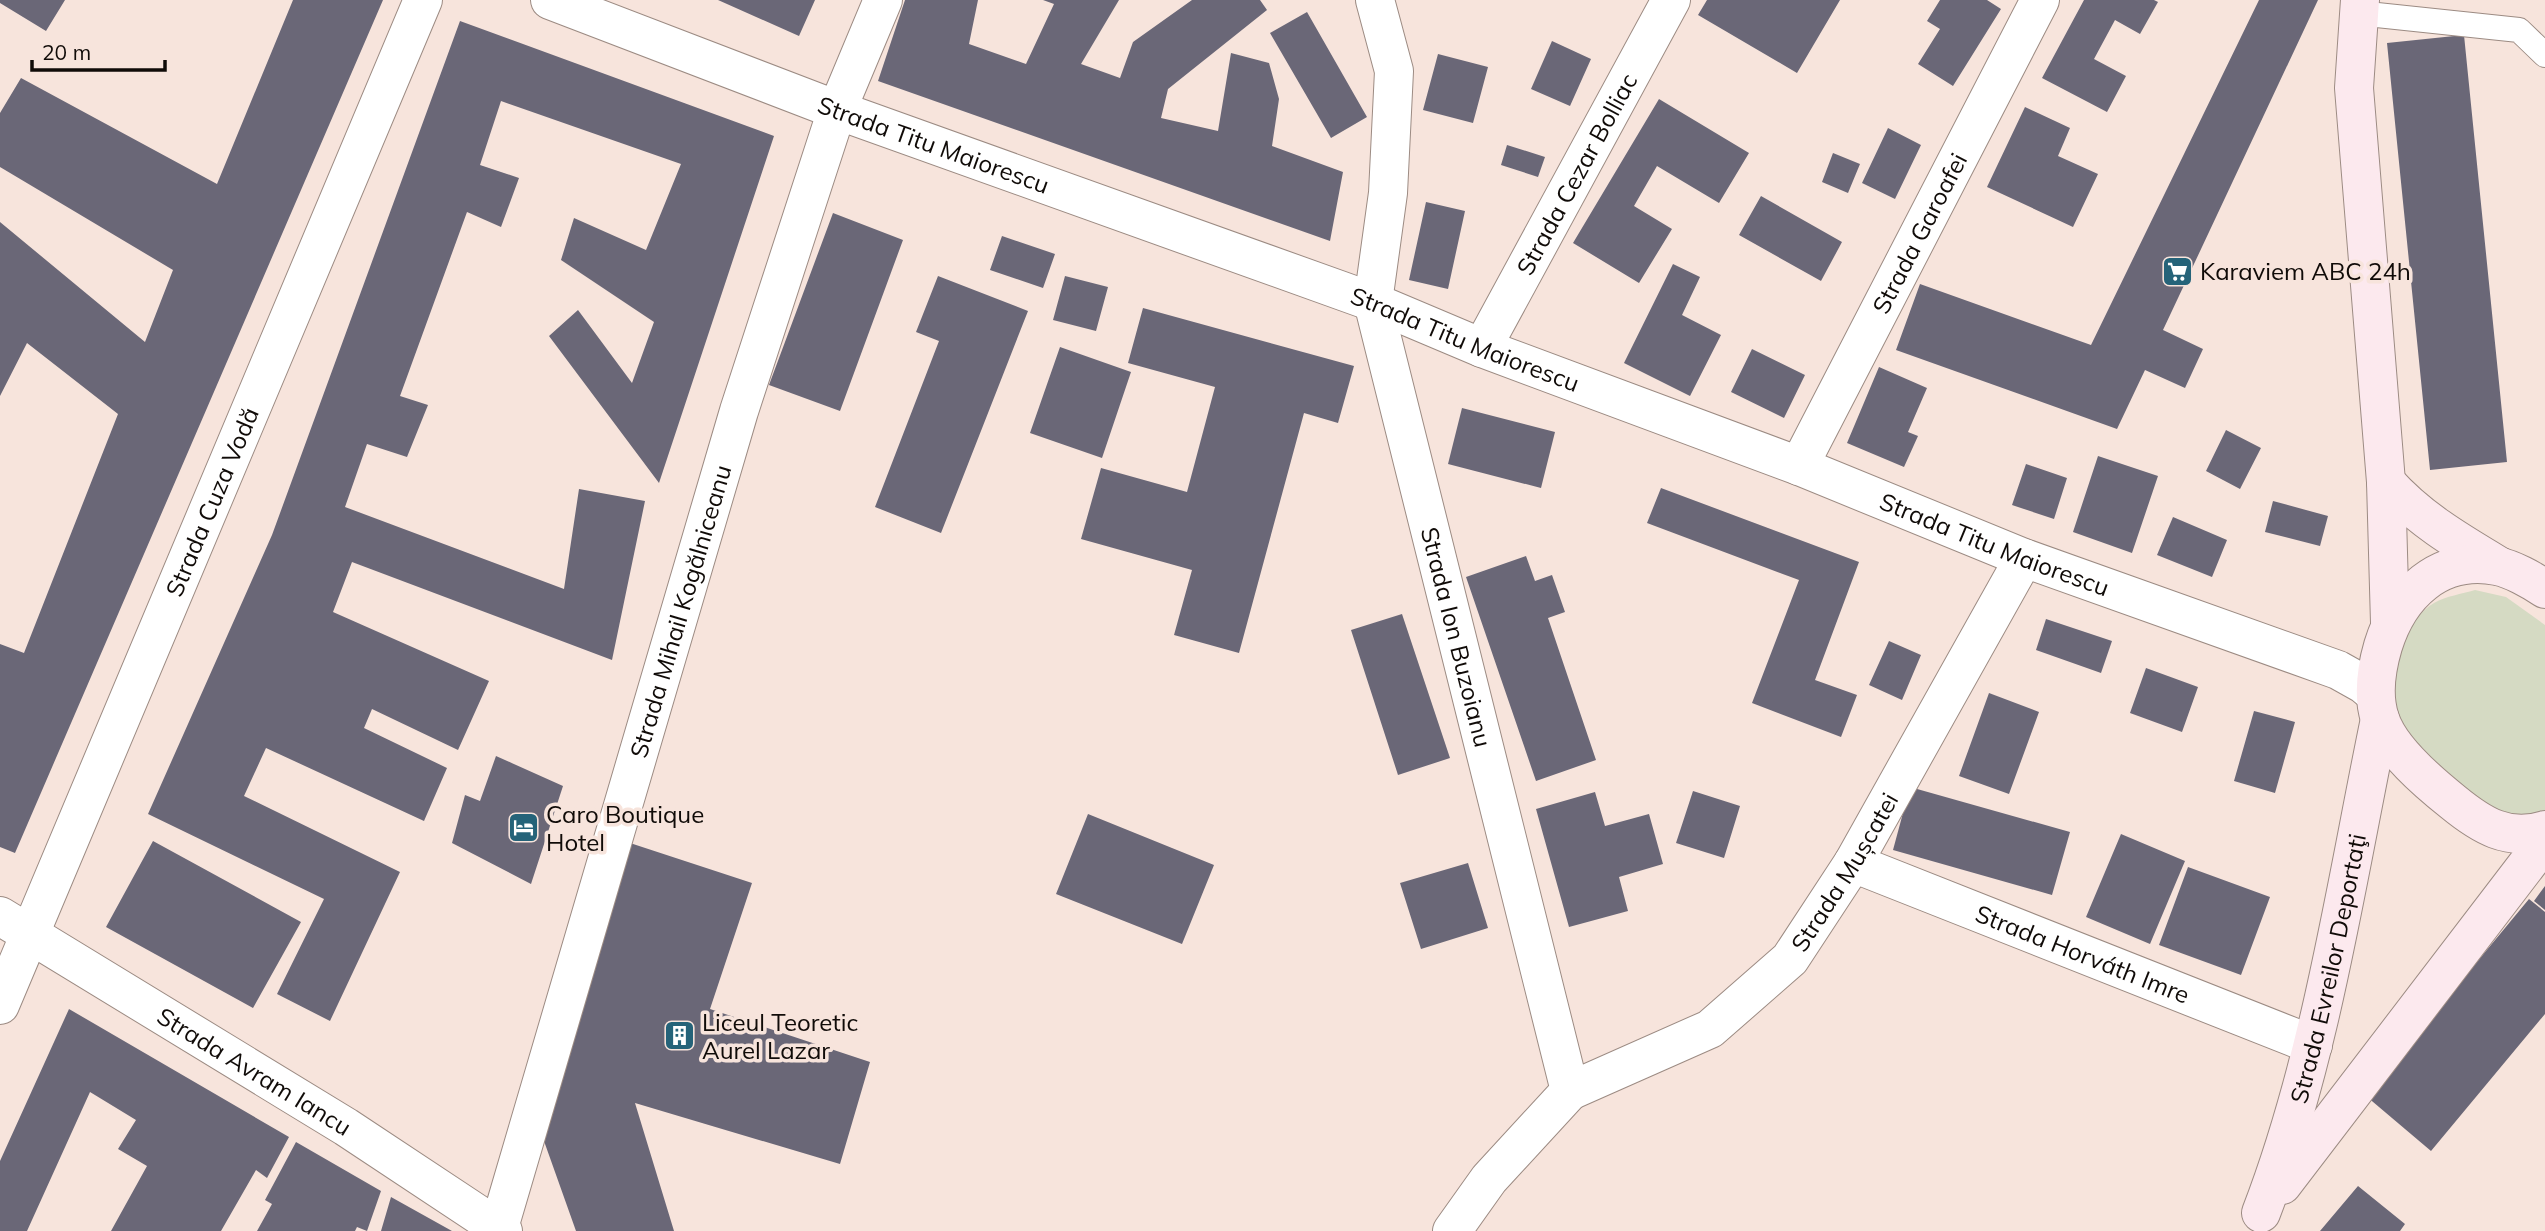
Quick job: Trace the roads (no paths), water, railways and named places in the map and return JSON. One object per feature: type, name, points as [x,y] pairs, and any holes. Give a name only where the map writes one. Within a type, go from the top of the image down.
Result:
[{"type":"main road","points":[[2359,7],[2354,88],[2386,482],[2390,623]]},
{"type":"main road","points":[[2386,482],[2405,504],[2429,522],[2499,566],[2545,589]]},
{"type":"main road","points":[[2390,623],[2406,598],[2424,581],[2441,572],[2456,566],[2499,566]]},
{"type":"main road","name":"Strada Evreilor Deportaţi","points":[[2254,1222],[2282,1157],[2313,1045],[2377,707],[2377,664],[2390,623]]},
{"type":"main road","points":[[2377,707],[2389,738],[2403,754],[2442,793],[2485,826],[2505,832],[2533,834],[2545,830]]},
{"type":"main road","name":"Strada Evreilor Deportaţi","points":[[2254,1222],[2545,841]]},
{"type":"street","name":"Strada Cuza Vodă","points":[[0,1005],[15,925],[423,0]]},
{"type":"street","name":"Strada Titu Maiorescu","points":[[550,0],[837,110],[1373,302],[1482,348],[1799,466],[2024,558],[2338,670],[2363,684],[2377,707]]},
{"type":"street","name":"Strada Mihail Kogălniceanu","points":[[500,1230],[739,411],[837,110],[883,0]]},
{"type":"street","name":"Strada Ion Buzoianu","points":[[1375,0],[1394,71],[1388,193],[1373,302],[1570,1091]]},
{"type":"street","name":"Strada Cezar Bolliac","points":[[1482,348],[1671,0]]},
{"type":"street","name":"Strada Garoafei","points":[[1799,466],[2040,0]]},
{"type":"street","name":"Strada Mușcatei","points":[[1570,1091],[1710,1029],[1790,960],[1853,863],[2024,558]]},
{"type":"street","name":"Strada Horváth Imre","points":[[1853,863],[2313,1045]]},
{"type":"street","name":"Strada Avram Iancu","points":[[15,925],[345,1127],[500,1230]]},
{"type":"street","points":[[1452,1231],[1489,1179],[1570,1091]]},
{"type":"lane","points":[[2359,7],[2519,30],[2545,55]]},
{"type":"place","name":"Karaviem ABC 24h","points":[[2177,271]]},
{"type":"place","name":"Caro Boutique Hotel","points":[[523,828]]},
{"type":"place","name":"Liceul Teoretic Aurel Lazar","points":[[679,1036]]}]
